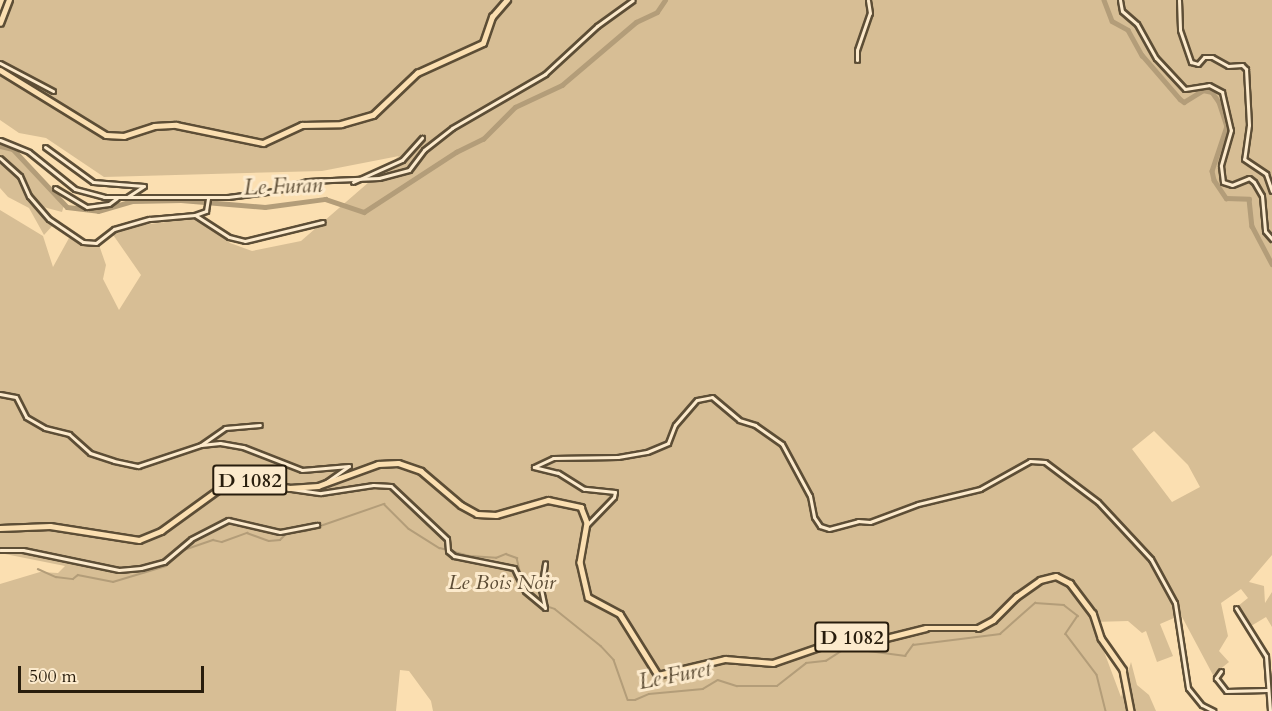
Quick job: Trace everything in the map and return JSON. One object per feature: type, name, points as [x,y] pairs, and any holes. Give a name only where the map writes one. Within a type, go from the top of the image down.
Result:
[{"type":"main road","points":[[0,23],[9,0]]},
{"type":"main road","points":[[0,70],[106,135],[124,136],[154,126],[176,125],[263,143],[302,125],[341,124],[373,115],[417,73],[483,43],[492,17],[507,0]]},
{"type":"main road","name":"D 1082","points":[[0,528],[57,527],[140,540],[161,531],[226,484],[252,480],[289,488],[325,485],[374,465],[398,463],[421,471],[461,505],[477,514],[496,515],[552,500],[578,505],[587,519],[580,558],[588,597],[620,614],[658,675],[725,659],[773,663],[848,637],[878,640],[926,628],[978,628],[993,620],[1016,597],[1040,580],[1056,576],[1070,583],[1093,613],[1101,638],[1123,670],[1131,711]]},
{"type":"street","points":[[0,140],[29,152],[75,189],[94,196],[117,198],[208,199],[268,193],[308,181],[353,182],[409,170],[436,140],[545,74],[597,26],[633,0]]},
{"type":"street","points":[[857,60],[857,50],[870,12],[868,0]]},
{"type":"street","points":[[1120,0],[1122,11],[1137,24],[1156,58],[1185,89],[1209,85],[1222,92],[1231,130],[1221,166],[1223,182],[1232,185],[1249,178],[1254,182],[1262,196],[1265,231],[1272,239]]},
{"type":"street","points":[[1179,0],[1180,30],[1191,62],[1198,64],[1204,57],[1212,57],[1228,66],[1242,65],[1246,69],[1249,125],[1244,159],[1266,174],[1272,191]]},
{"type":"street","points":[[0,63],[53,91]]},
{"type":"street","points":[[353,182],[402,160],[422,138]]},
{"type":"street","points":[[45,147],[93,182],[144,186],[127,197]]},
{"type":"street","points":[[0,158],[20,176],[43,213],[69,237],[82,242],[96,243],[114,229],[150,219],[195,215],[206,211],[208,199]]},
{"type":"street","points":[[55,188],[87,207],[109,204],[117,198]]},
{"type":"street","points":[[195,215],[229,237],[245,241],[323,222]]},
{"type":"street","points":[[0,394],[16,397],[26,417],[45,428],[69,434],[90,453],[114,461],[138,465],[201,445],[225,428],[260,425]]},
{"type":"street","points":[[586,526],[614,497],[615,492],[584,489],[558,473],[534,467],[554,458],[618,456],[647,452],[668,443],[675,425],[697,400],[712,397],[788,450],[820,526],[836,528],[858,520],[870,522],[918,504],[980,489],[1030,461],[1045,462],[1098,502],[1138,543],[1169,588],[1180,625],[1188,688],[1202,705],[1214,711]]},
{"type":"street","points":[[201,445],[243,447],[302,470],[349,466],[347,471],[327,478],[325,485]]},
{"type":"street","points":[[289,488],[321,493],[373,485],[391,486],[405,495],[423,520],[447,539],[448,550],[454,556],[514,568],[525,591],[546,607],[541,595],[545,563]]},
{"type":"street","points":[[0,550],[23,550],[119,570],[141,568],[164,562],[191,539],[228,520],[275,532],[317,525]]},
{"type":"street","points":[[1236,608],[1266,656],[1270,711]]},
{"type":"street","points":[[1221,671],[1216,678],[1226,691],[1267,690]]},
{"type":"green space","name":"Le Bois Noir","points":[[11,0],[1272,0],[1272,555],[1249,582],[1264,586],[1265,603],[1272,592],[1272,627],[1266,617],[1251,626],[1238,606],[1248,598],[1241,589],[1221,603],[1228,636],[1219,651],[1229,662],[1213,675],[1181,615],[1160,624],[1173,656],[1157,662],[1146,631],[1142,633],[1128,621],[1093,622],[1121,697],[1131,662],[1137,685],[1149,695],[1156,711],[433,711],[431,701],[409,671],[400,670],[396,711],[0,711],[0,584],[40,572],[58,573],[65,566],[0,553],[0,210],[43,236],[53,267],[69,238],[99,245],[106,265],[103,279],[119,310],[141,275],[109,229],[199,218],[230,243],[252,251],[301,241],[399,156],[322,171],[104,177],[46,138],[19,133],[0,120],[0,26]],"holes":[[[1154,431],[1188,465],[1200,487],[1172,502],[1132,449]]]},
{"type":"green space","points":[[0,147],[14,151],[64,205],[62,212],[36,205],[20,174],[0,157]]},
{"type":"green space","points":[[0,159],[20,178],[30,199],[54,224],[44,235],[29,208],[8,197],[0,188]]},
{"type":"waterway","name":"Le Furan","points":[[0,146],[13,149],[67,207],[98,211],[132,201],[181,200],[265,207],[325,199],[364,212],[456,152],[483,139],[515,107],[562,85],[636,22],[657,12],[665,0]]},
{"type":"waterway","name":"Le Furan","points":[[1104,0],[1112,21],[1128,30],[1142,55],[1180,99],[1184,102],[1203,90],[1212,92],[1219,102],[1227,126],[1212,171],[1214,180],[1226,198],[1249,199],[1252,226],[1272,264]]},
{"type":"waterway","name":"Le Furet","points":[[38,569],[56,577],[73,579],[78,575],[113,582],[166,566],[184,550],[213,540],[222,542],[247,533],[269,541],[280,540],[287,533],[306,531],[384,504],[409,529],[440,548],[470,556],[496,558],[506,554],[517,558],[523,585]]},
{"type":"waterway","name":"Le Furet","points":[[525,589],[542,603]]},
{"type":"waterway","name":"Le Furet","points":[[546,606],[555,609],[601,646],[614,660],[628,700],[635,700],[649,694],[703,689],[718,680],[737,686],[777,686],[806,663],[826,661],[846,648],[905,656],[913,645],[1000,634],[1035,603],[1064,605],[1078,616],[1066,634],[1097,675],[1106,711]]}]
